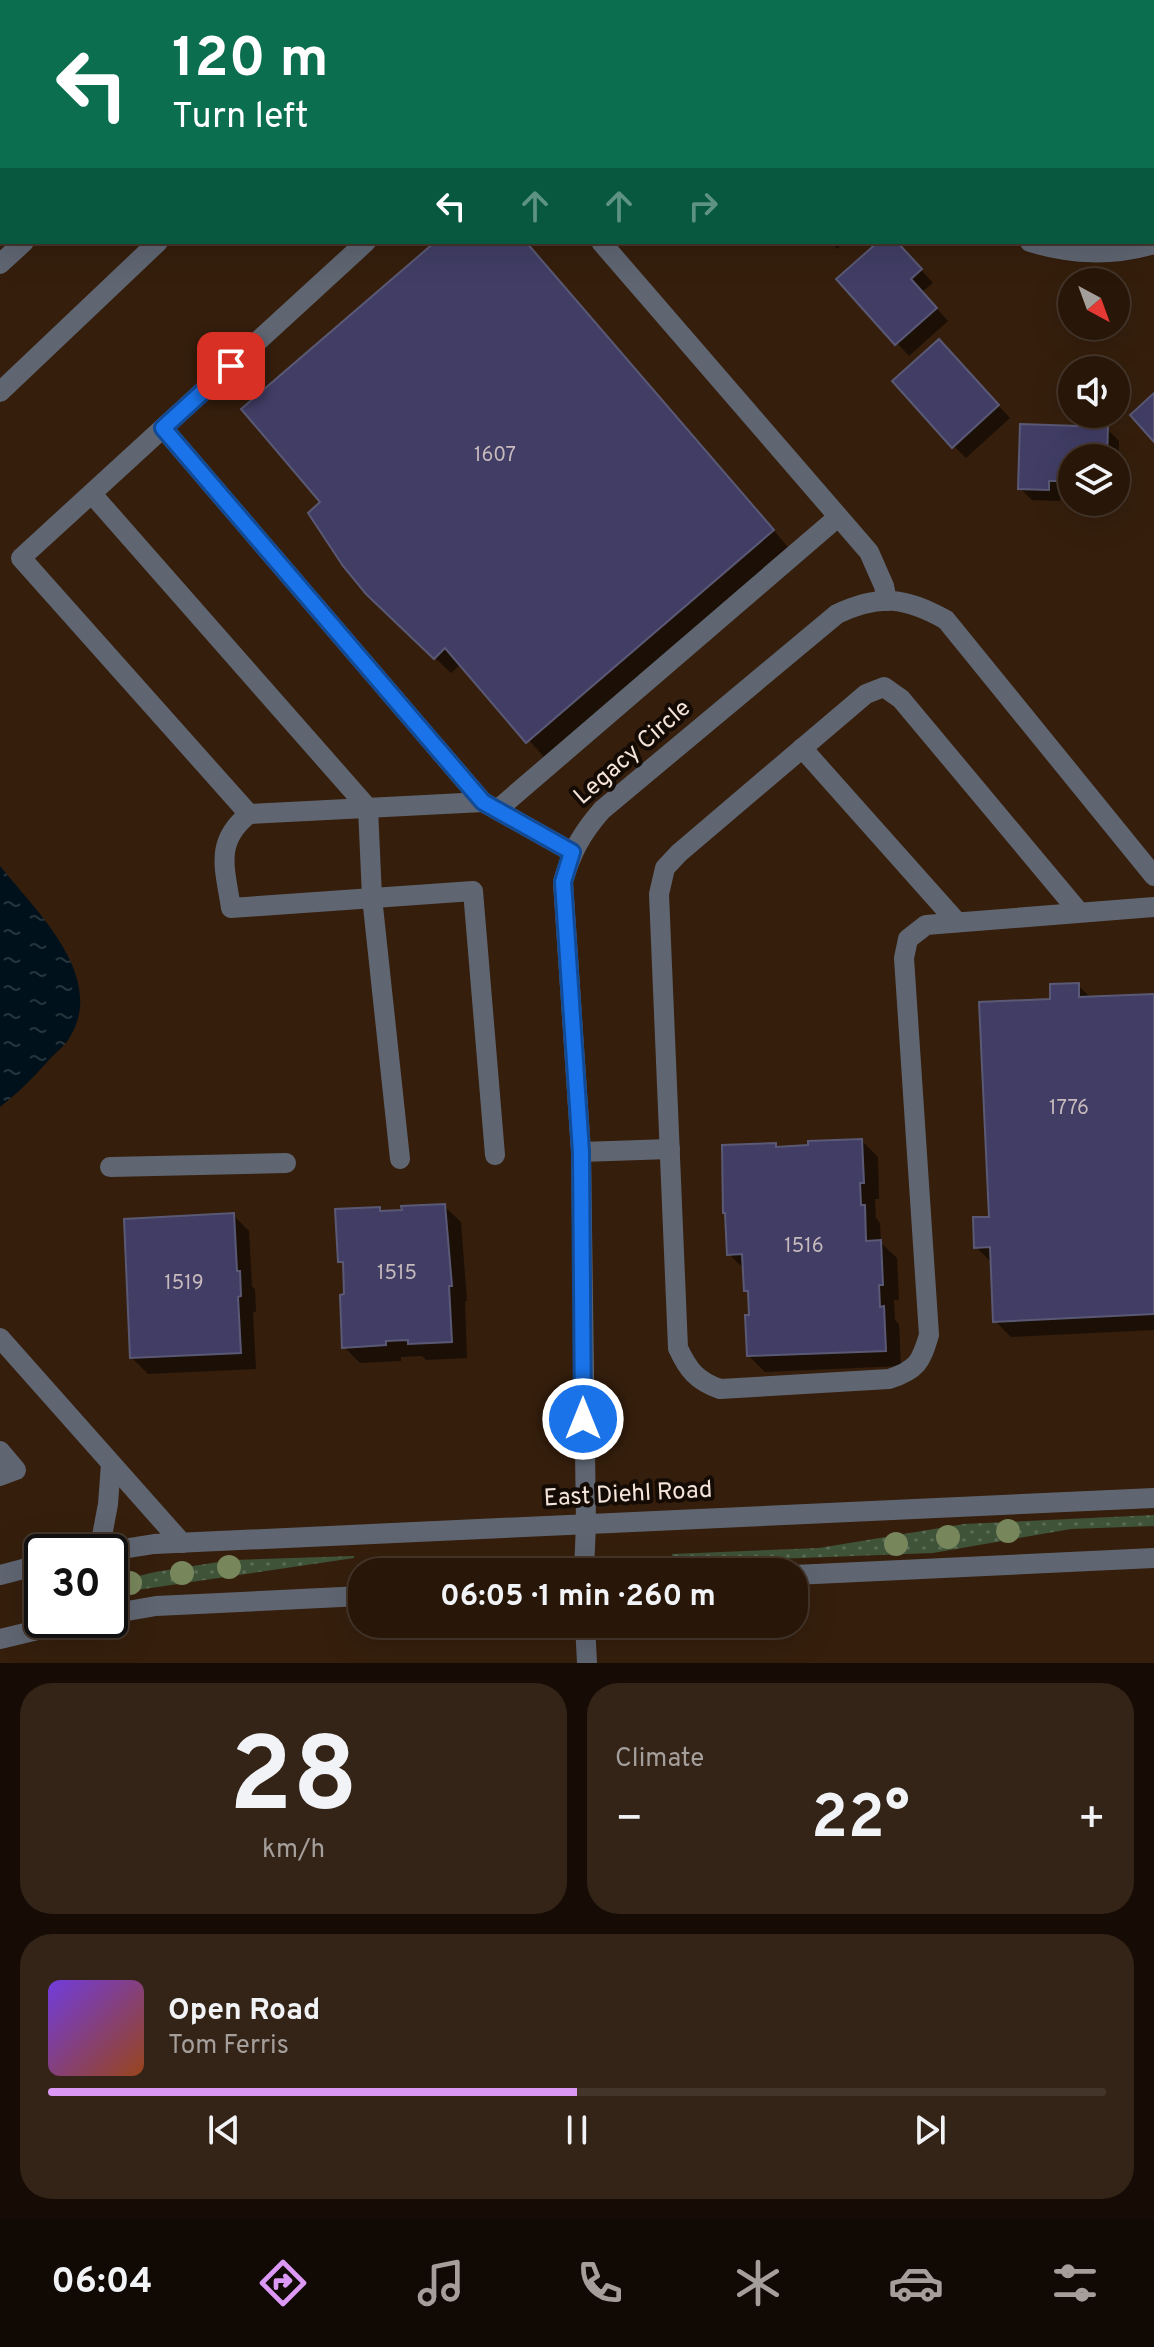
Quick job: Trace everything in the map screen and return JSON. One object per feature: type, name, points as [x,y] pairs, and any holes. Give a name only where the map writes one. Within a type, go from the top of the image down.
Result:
[{"type":"street","points":[[0,264],[22,244]]},
{"type":"street","points":[[0,392],[156,244]]},
{"type":"street","points":[[249,814],[21,558],[364,244]]},
{"type":"street","points":[[603,244],[869,552],[887,601]]},
{"type":"street","points":[[1042,244],[1101,254],[1127,252],[1154,244]]},
{"type":"street","points":[[163,428],[490,806],[572,852]]},
{"type":"street","points":[[92,494],[368,808],[372,897],[400,1159]]},
{"type":"street","points":[[495,1155],[473,891],[231,908],[222,852],[235,824],[249,814],[490,806],[838,517]]},
{"type":"street","name":"Legacy Circle","points":[[585,1558],[581,1152],[563,882],[581,834],[602,810],[837,614],[859,603],[887,601],[920,605],[946,620],[1154,876]]},
{"type":"street","points":[[1079,912],[901,699],[884,687],[866,694],[665,868],[659,894],[678,1348],[689,1371],[705,1384],[720,1389],[889,1379],[909,1373],[923,1356],[929,1335],[904,958],[908,939],[926,925],[956,921],[1154,907]]},
{"type":"street","points":[[802,748],[956,921]]},
{"type":"street","points":[[581,1152],[670,1149]]},
{"type":"street","points":[[110,1167],[286,1163]]},
{"type":"street","points":[[0,1338],[182,1543]]},
{"type":"street","points":[[0,1451],[8,1473]]},
{"type":"street","points":[[104,1534],[111,1464]]},
{"type":"street","name":"East Diehl Road","points":[[128,1548],[154,1544],[1154,1498]]},
{"type":"street","points":[[808,1574],[1154,1558]]},
{"type":"street","points":[[0,1575],[24,1569]]},
{"type":"street","points":[[128,1611],[156,1606],[348,1597]]},
{"type":"street","points":[[0,1639],[24,1633]]},
{"type":"street","points":[[586,1638],[587,1663]]},
{"type":"green space","points":[[1154,1515],[1154,1526],[1071,1529],[933,1553],[802,1558],[672,1558],[672,1554],[819,1548],[964,1524]]},
{"type":"green space","points":[[354,1556],[128,1591],[128,1579],[231,1560]]},
{"type":"water","points":[[0,866],[62,945],[80,991],[79,1014],[68,1040],[0,1107]]},
{"type":"building","points":[[433,244],[528,244],[774,530],[526,743],[445,648],[434,659],[366,594],[308,513],[320,502],[241,409]]},
{"type":"building","points":[[876,244],[899,244],[922,269],[911,279],[937,308],[895,345],[836,279]]},
{"type":"building","points":[[939,339],[999,405],[952,448],[892,381]]},
{"type":"building","points":[[1154,393],[1154,442],[1130,415]]},
{"type":"building","points":[[1020,424],[1108,428],[1107,444],[1058,444],[1058,481],[1049,481],[1049,490],[1018,489]]},
{"type":"building","points":[[1079,983],[1079,997],[1154,994],[1154,1314],[993,1322],[990,1247],[974,1248],[973,1217],[989,1217],[979,1002],[1050,999],[1050,984]]},
{"type":"building","points":[[862,1139],[864,1183],[860,1183],[861,1205],[865,1205],[866,1241],[881,1240],[883,1285],[879,1285],[880,1307],[884,1306],[886,1351],[747,1356],[745,1315],[749,1315],[748,1291],[744,1291],[742,1254],[727,1255],[722,1145],[776,1143],[776,1147],[808,1145],[808,1141]]},
{"type":"building","points":[[445,1204],[452,1286],[449,1286],[452,1342],[408,1344],[408,1340],[386,1341],[386,1345],[342,1348],[340,1295],[344,1294],[343,1262],[338,1262],[335,1209],[380,1207],[380,1211],[402,1210],[401,1206]]},
{"type":"building","points":[[234,1213],[237,1271],[240,1271],[241,1353],[130,1358],[124,1219]]},
{"type":"route","points":[[231,366],[163,428],[483,802],[572,852],[563,882],[581,1152],[583,1419]]}]
